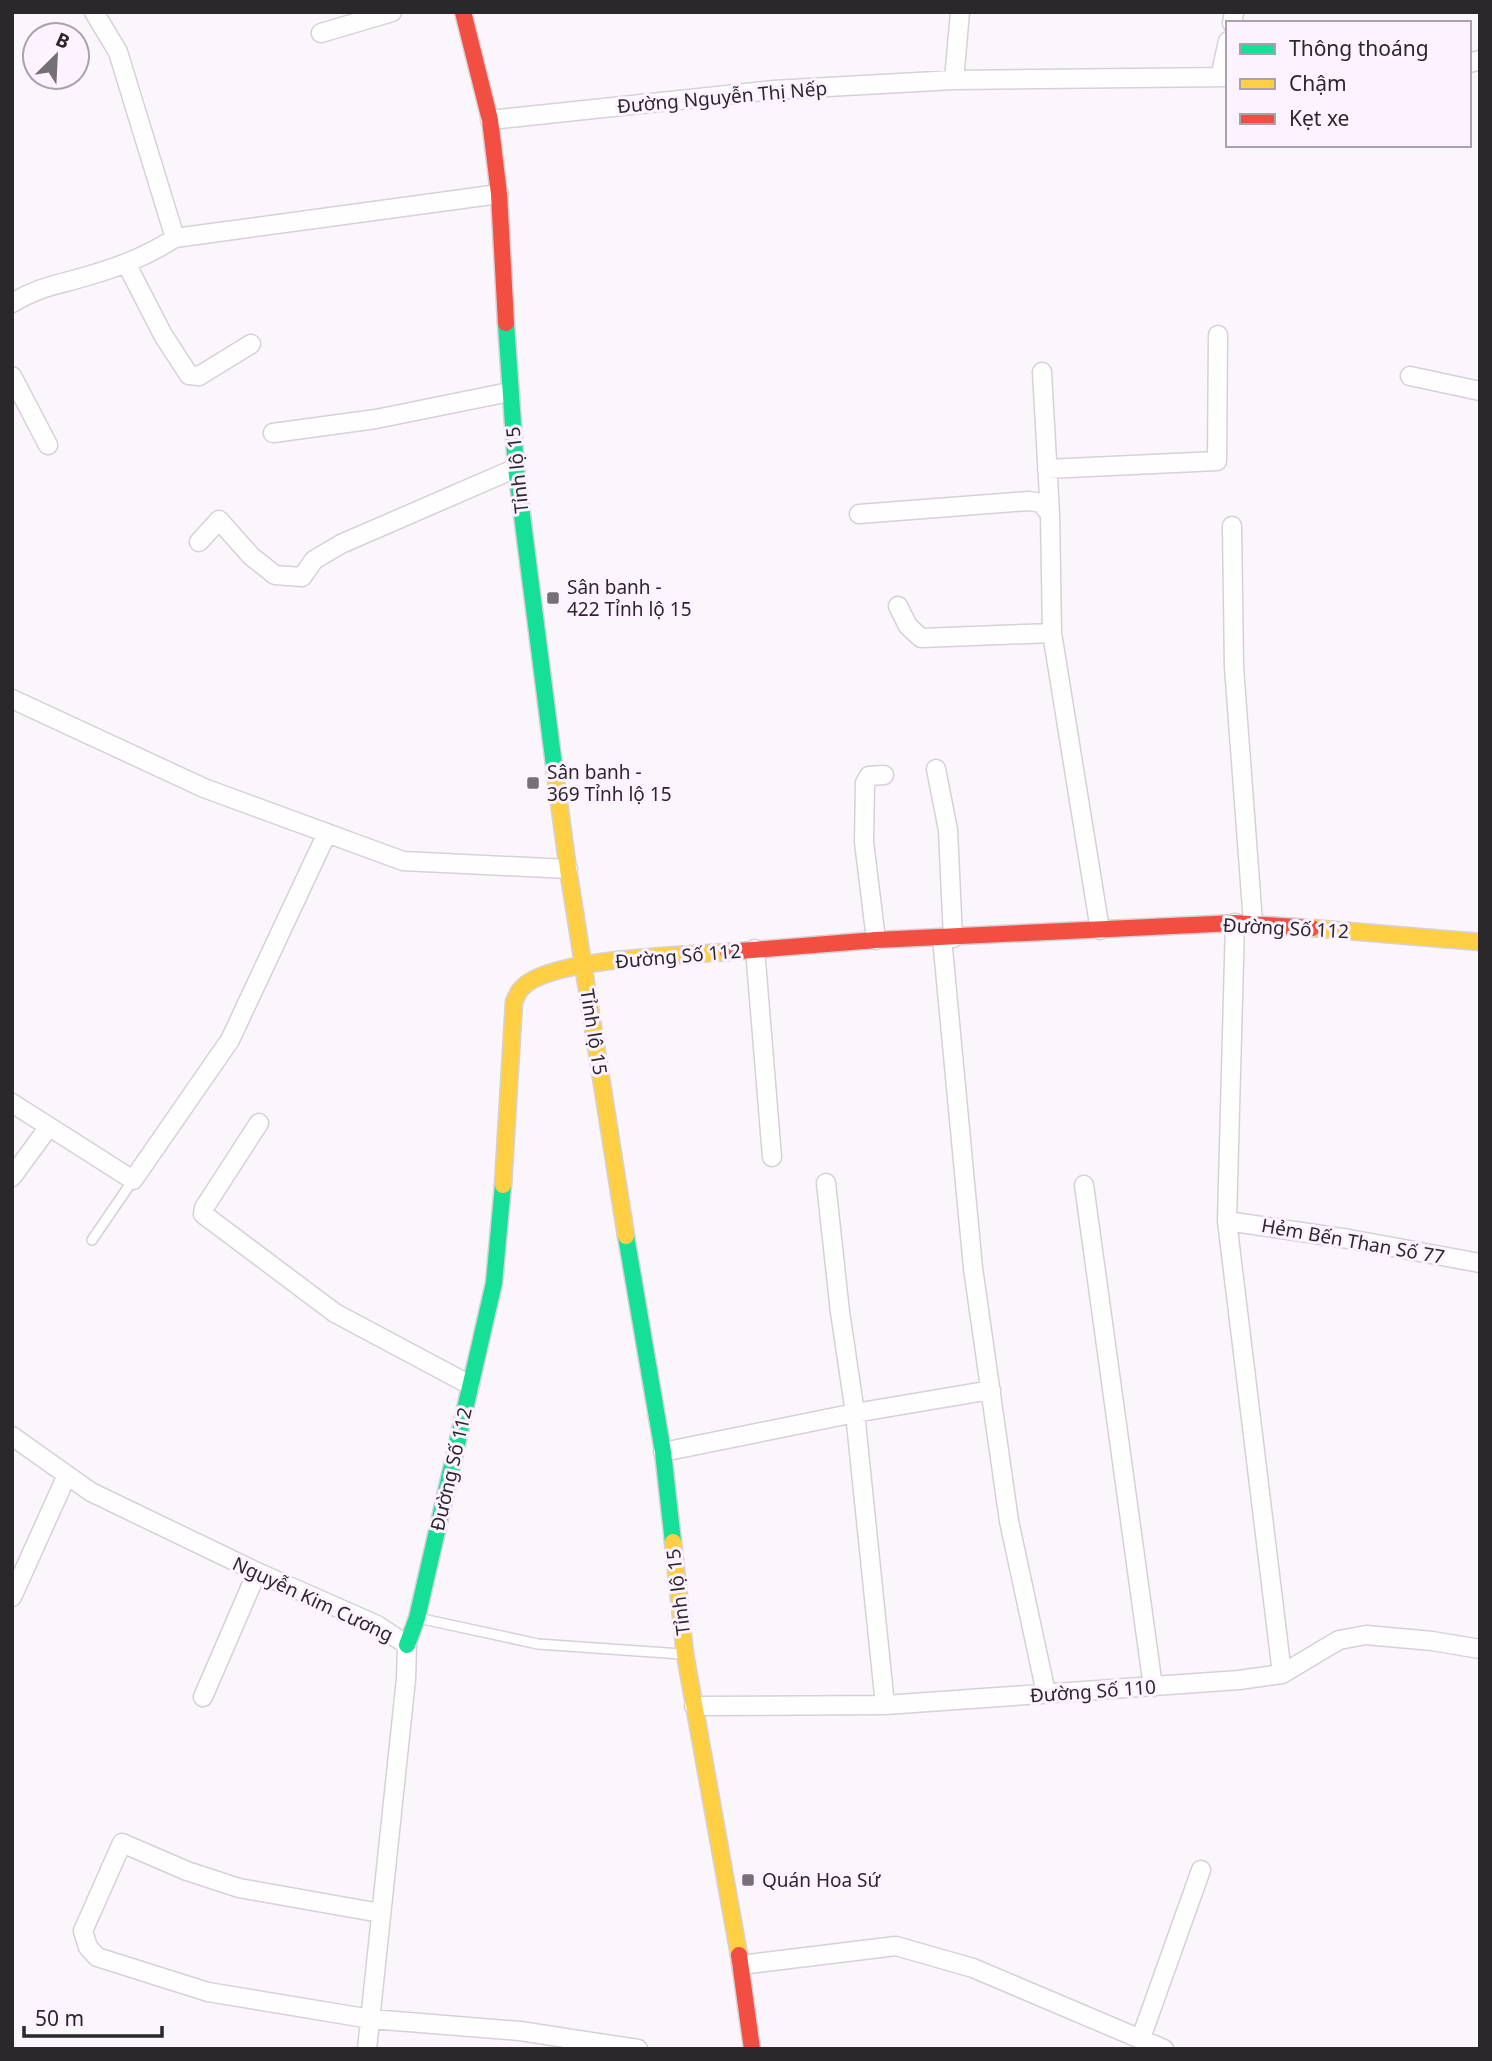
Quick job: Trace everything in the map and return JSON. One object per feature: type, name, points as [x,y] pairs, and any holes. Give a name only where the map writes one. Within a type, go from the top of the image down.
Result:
[{"type":"main road","name":"Tỉnh lộ 15","points":[[463,12],[490,120],[499,194],[509,392],[516,468],[568,869],[632,1275],[663,1452],[685,1654],[741,1965],[751,2049]]},
{"type":"main road","name":"Đường Số 112","points":[[407,1645],[417,1618],[494,1283],[507,1137],[514,1002],[521,988],[533,979],[584,964],[755,949],[876,940],[1244,923],[1480,942]]},
{"type":"street","points":[[94,12],[118,52],[175,237]]},
{"type":"street","points":[[321,33],[392,12]]},
{"type":"street","points":[[954,80],[960,12]]},
{"type":"street","points":[[1224,77],[1226,59]]},
{"type":"street","name":"Đường Nguyễn Thị Nếp","points":[[490,120],[774,90],[954,80],[1224,77]]},
{"type":"street","points":[[12,303],[33,290],[146,256],[175,237],[499,194]]},
{"type":"street","points":[[126,264],[163,335],[189,375],[199,376],[251,344]]},
{"type":"street","points":[[1047,469],[1217,461],[1218,335]]},
{"type":"street","points":[[1042,372],[1050,514],[1052,633],[1100,930]]},
{"type":"street","points":[[12,376],[48,445]]},
{"type":"street","points":[[1410,376],[1480,391]]},
{"type":"street","points":[[273,433],[376,419],[509,392]]},
{"type":"street","points":[[199,542],[219,520],[251,556],[275,575],[302,577],[314,560],[341,544],[516,468]]},
{"type":"street","points":[[859,514],[1029,501],[1041,503],[1050,514]]},
{"type":"street","points":[[1232,526],[1234,667],[1244,923],[1227,1221],[1282,1674]]},
{"type":"street","points":[[898,606],[908,626],[921,638],[1052,633]]},
{"type":"street","points":[[12,699],[204,788],[403,861],[568,869]]},
{"type":"street","points":[[936,769],[948,830],[948,938],[973,1268],[1009,1521],[1046,1693]]},
{"type":"street","points":[[876,940],[864,842],[865,783],[869,776],[884,775]]},
{"type":"street","points":[[12,1103],[133,1180],[230,1040],[327,833]]},
{"type":"street","points":[[755,949],[772,1157]]},
{"type":"street","points":[[259,1123],[204,1208],[203,1214],[335,1313],[470,1385]]},
{"type":"street","points":[[12,1177],[48,1128]]},
{"type":"street","points":[[826,1183],[840,1312],[855,1413],[885,1705]]},
{"type":"street","points":[[1084,1185],[1153,1687]]},
{"type":"street","name":"Hẻm Bến Than Số 77","points":[[1227,1221],[1480,1263]]},
{"type":"street","points":[[663,1452],[855,1413],[991,1390]]},
{"type":"street","name":"Nguyễn Kim Cương","points":[[12,1436],[92,1492],[257,1572],[377,1625],[407,1645],[406,1679],[367,2049]]},
{"type":"street","points":[[12,1597],[66,1475]]},
{"type":"street","points":[[203,1697],[257,1572]]},
{"type":"street","name":"Đường Số 110","points":[[694,1706],[885,1705],[1238,1680],[1282,1674],[1339,1640],[1366,1635],[1480,1649]]},
{"type":"street","points":[[380,1913],[239,1888],[187,1871],[122,1843],[83,1931],[88,1947],[97,1957],[202,1991],[371,2018],[520,2031],[638,2049]]},
{"type":"street","points":[[1141,2038],[1201,1870]]},
{"type":"street","points":[[741,1965],[896,1947],[973,1968],[1164,2049]]},
{"type":"lane","points":[[92,1240],[133,1180]]},
{"type":"lane","points":[[417,1618],[538,1644],[685,1654]]},
{"type":"traffic: fast","points":[[506,323],[516,468],[555,773]]},
{"type":"traffic: fast","points":[[407,1645],[417,1618],[494,1283],[503,1185]]},
{"type":"traffic: fast","points":[[626,1236],[663,1452],[673,1542]]},
{"type":"traffic: slow","points":[[555,773],[626,1236]]},
{"type":"traffic: slow","points":[[1312,928],[1480,942]]},
{"type":"traffic: slow","points":[[503,1185],[514,1002],[521,989],[537,978],[587,964],[728,952]]},
{"type":"traffic: slow","points":[[673,1542],[685,1654],[739,1955]]},
{"type":"traffic: jam","points":[[463,12],[490,120],[499,194],[506,323]]},
{"type":"traffic: jam","points":[[728,952],[876,940],[1235,923],[1312,928]]},
{"type":"traffic: jam","points":[[739,1955],[752,2049]]},
{"type":"place","name":"Sân banh - 422 Tỉnh lộ 15","points":[[553,598]]},
{"type":"place","name":"Sân banh - 369 Tỉnh lộ 15","points":[[533,783]]},
{"type":"place","name":"Quán Hoa Sứ","points":[[748,1880]]}]
